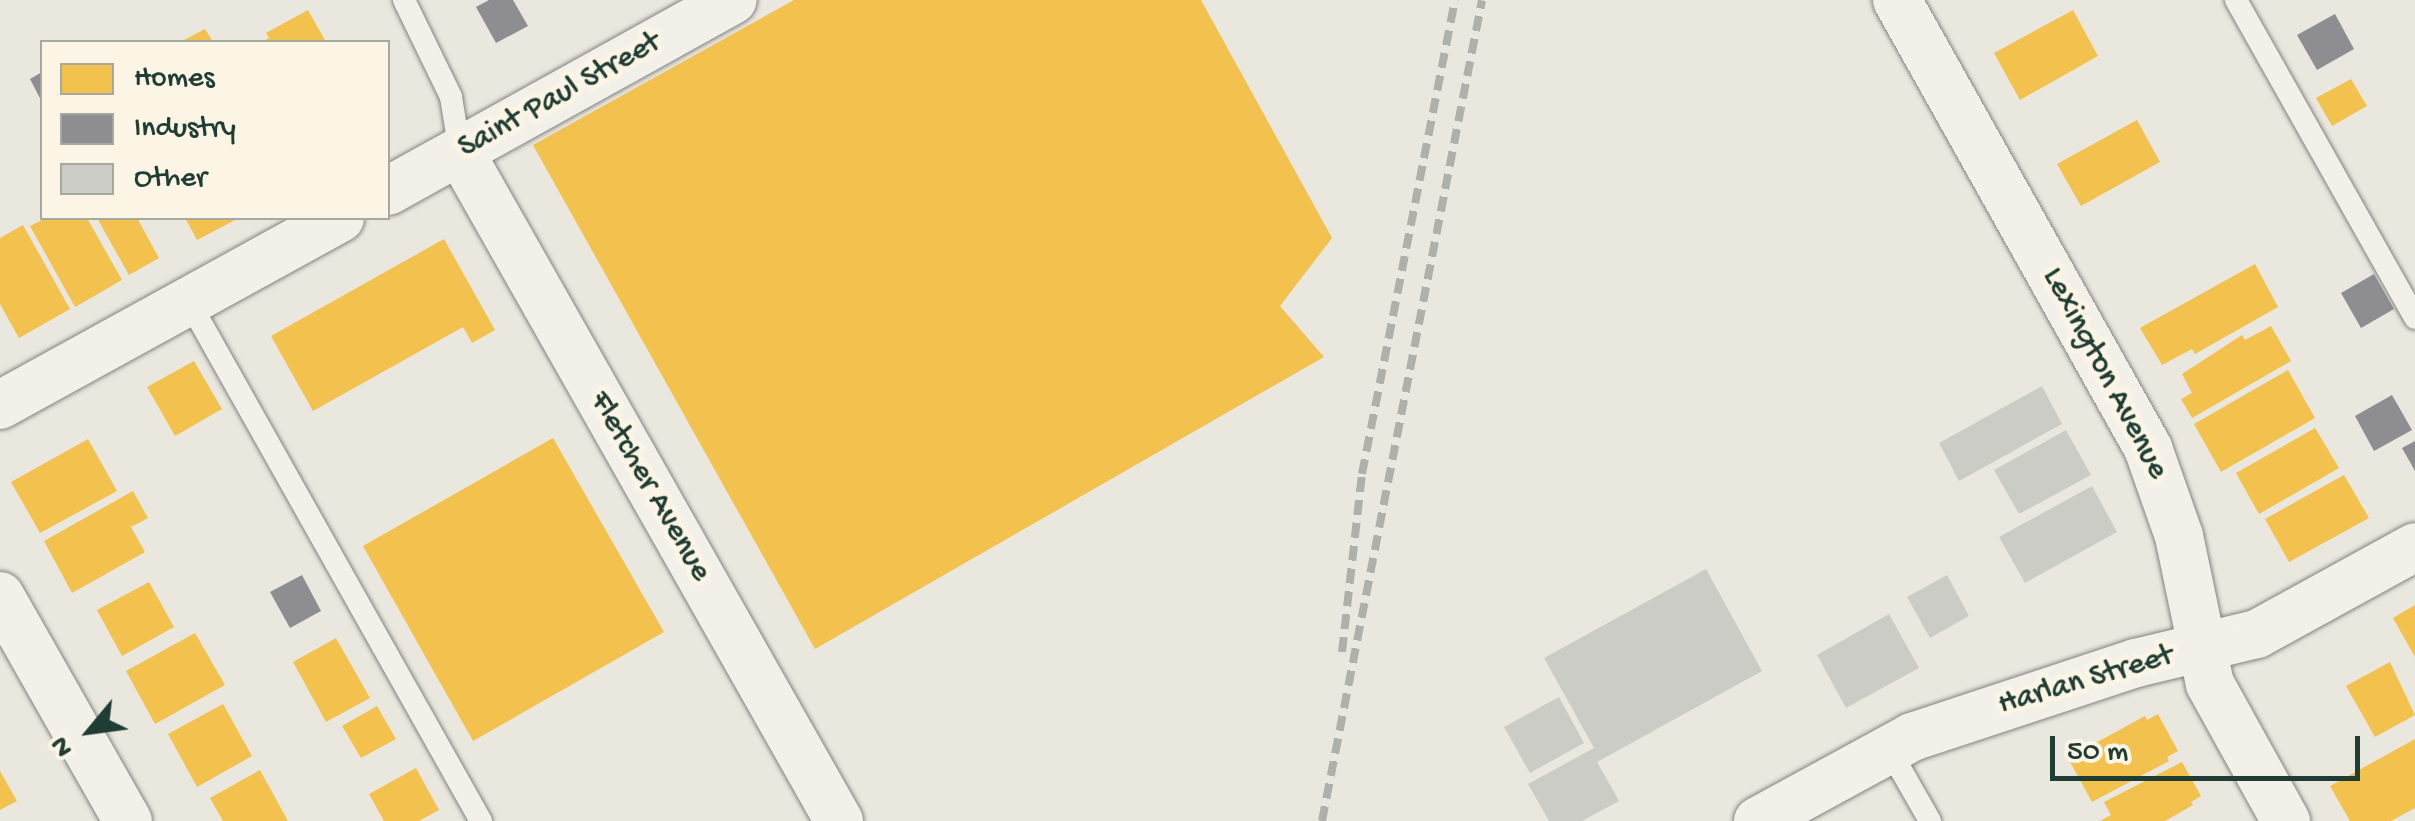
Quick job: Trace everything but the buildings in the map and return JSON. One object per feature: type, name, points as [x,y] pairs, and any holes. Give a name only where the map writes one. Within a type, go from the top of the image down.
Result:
[{"type":"street","name":"Saint Paul Street","points":[[390,191],[733,0]]},
{"type":"street","name":"Lexington Avenue","points":[[1897,0],[2144,438],[2179,536],[2210,684],[2286,821]]},
{"type":"street","name":"Fletcher Avenue","points":[[460,152],[839,821]]},
{"type":"street","points":[[0,405],[336,220]]},
{"type":"street","name":"Harlan Street","points":[[1758,821],[1890,749],[2012,701],[2271,628],[2415,547]]},
{"type":"street","points":[[0,596],[128,821]]},
{"type":"lane","points":[[404,0],[451,97],[460,152]]},
{"type":"lane","points":[[2236,0],[2415,318]]},
{"type":"lane","points":[[188,300],[481,821]]},
{"type":"lane","points":[[1890,749],[1930,821]]},
{"type":"railway","points":[[1342,652],[1362,474],[1455,0]]},
{"type":"railway","points":[[1322,821],[1482,0]]}]
